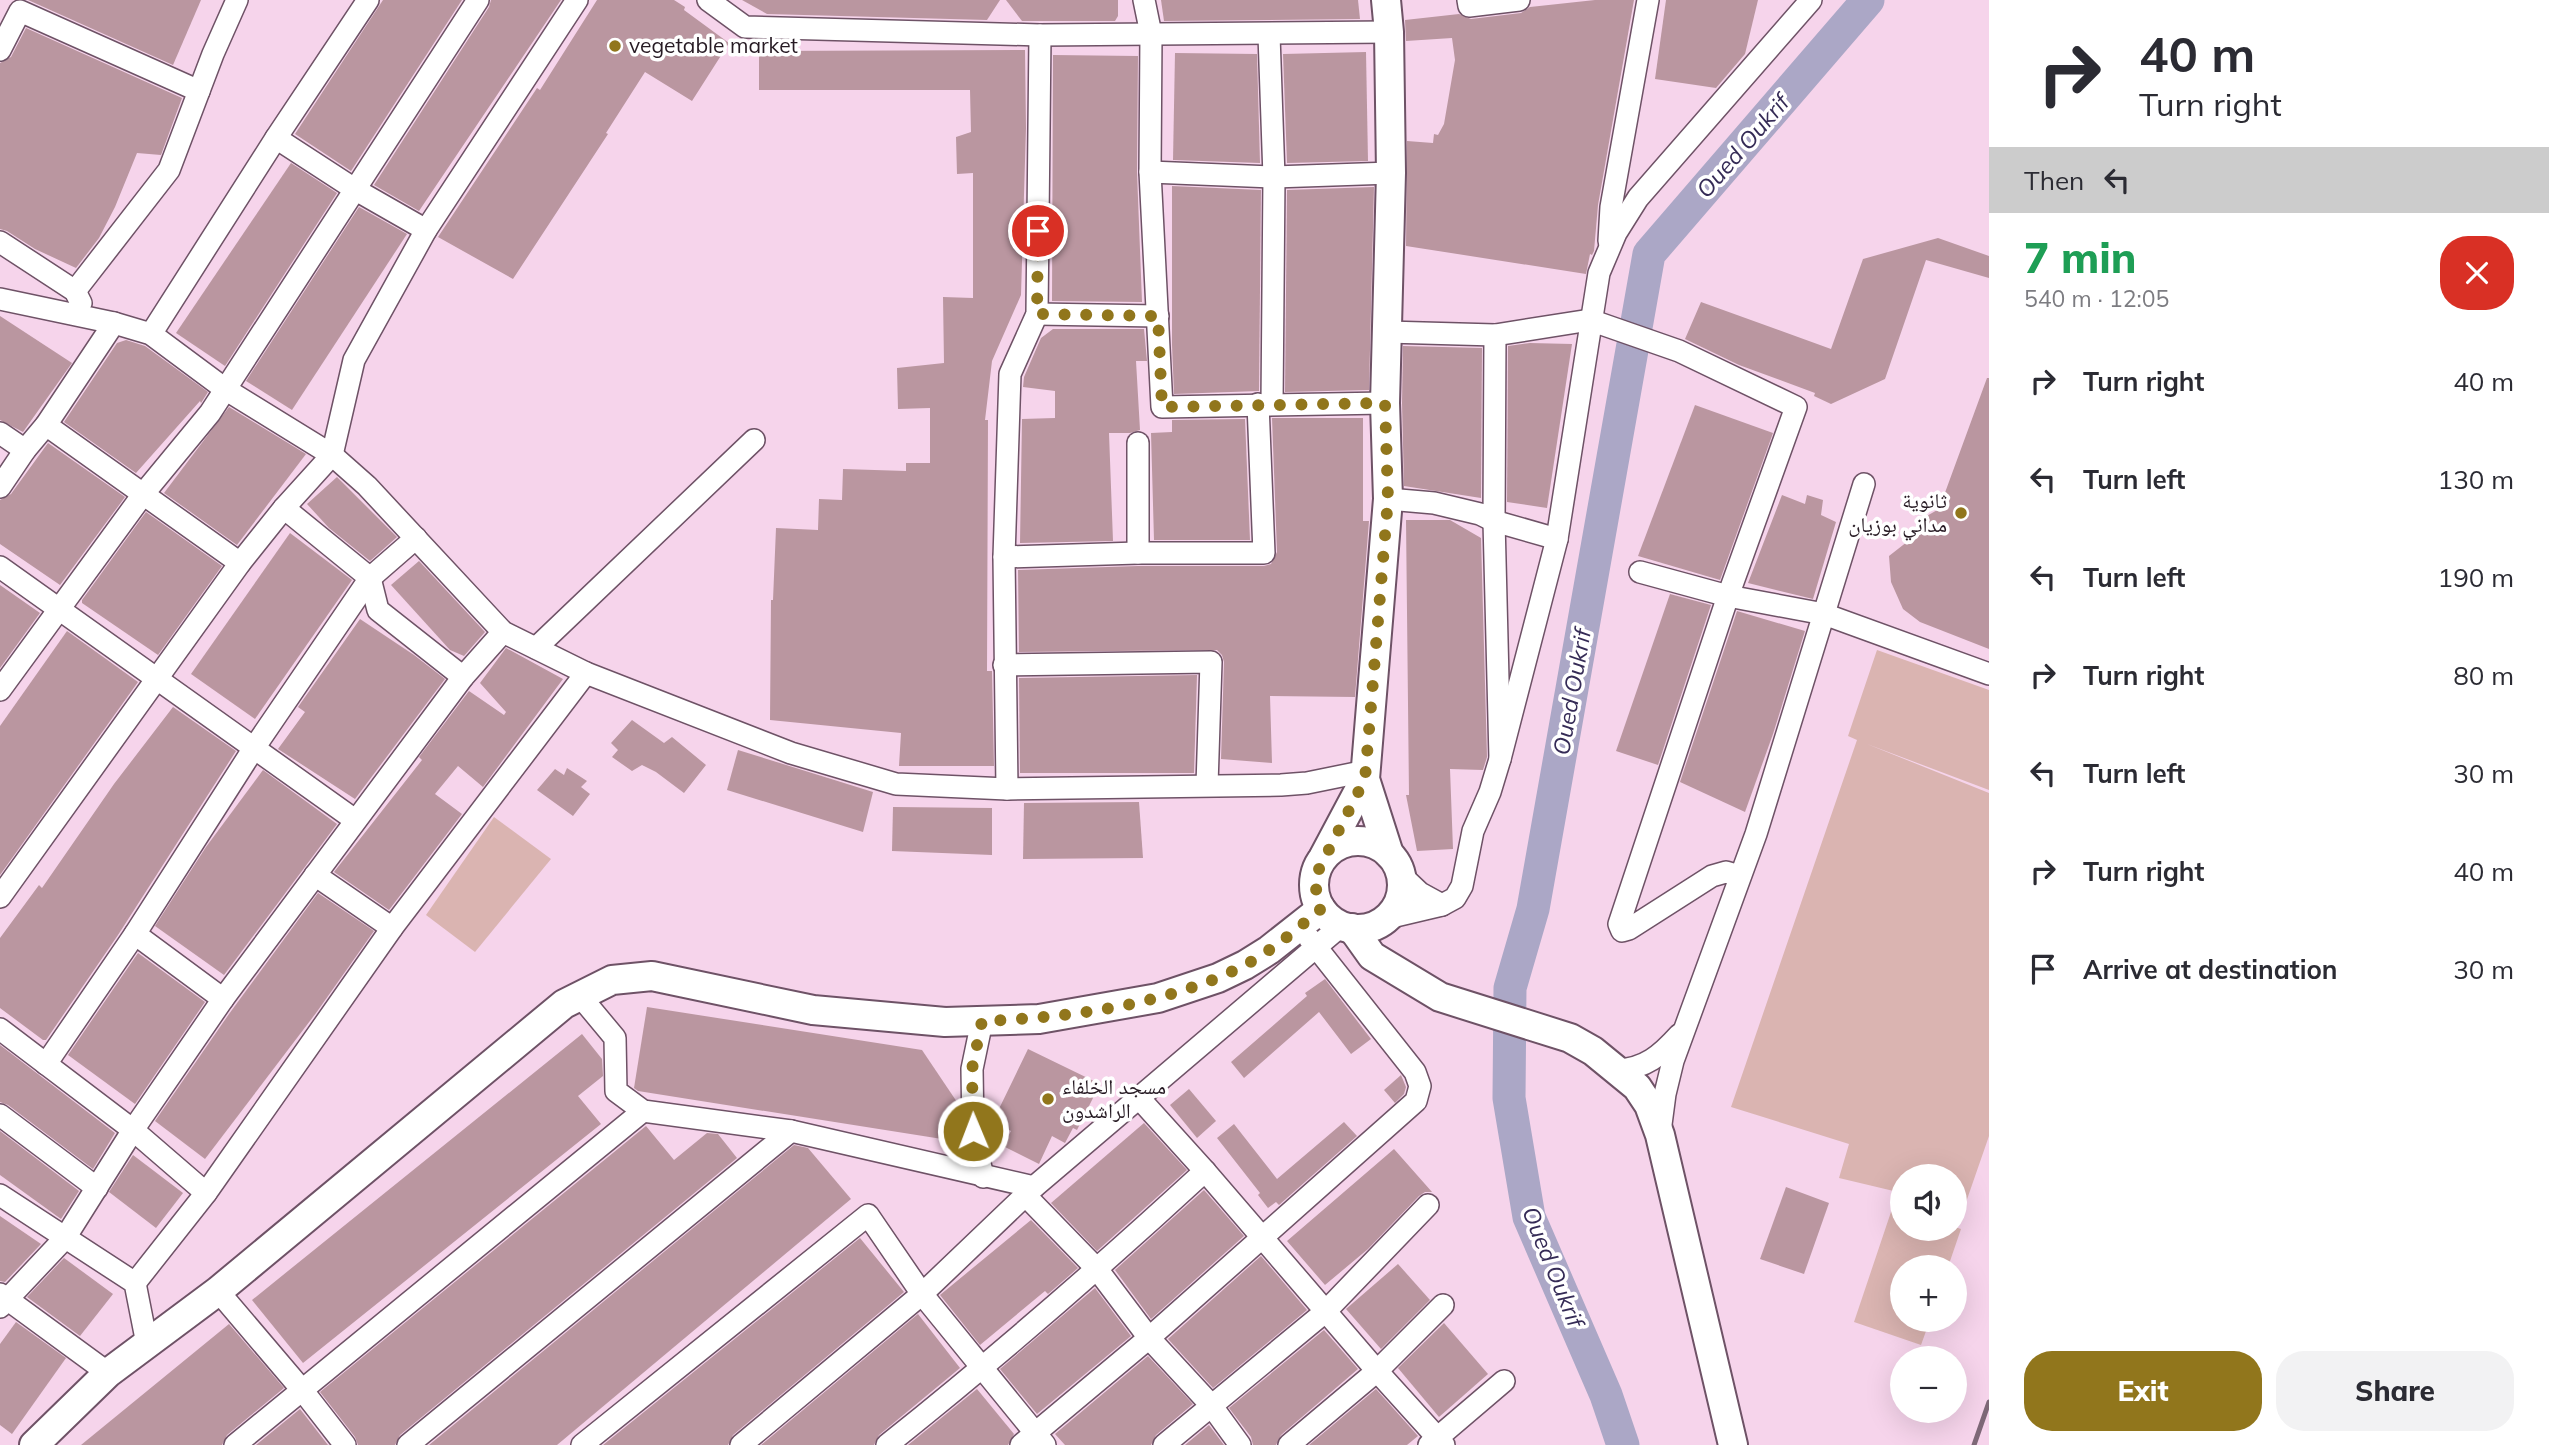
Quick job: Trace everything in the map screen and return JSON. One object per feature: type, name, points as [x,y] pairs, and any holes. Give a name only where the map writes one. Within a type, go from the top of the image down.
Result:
[{"type":"street","points":[[75,291],[169,170],[237,0]]},
{"type":"street","points":[[151,334],[368,0]]},
{"type":"street","points":[[0,690],[144,493],[211,413],[478,0]]},
{"type":"street","points":[[0,897],[240,563],[284,508],[332,455],[354,360],[426,230],[577,0]]},
{"type":"street","points":[[1144,0],[1152,34],[1150,172],[1162,407],[1385,403]]},
{"type":"street","points":[[1386,0],[1391,173],[1385,403],[1388,499],[1365,775],[1315,877],[1317,899],[1372,956],[1401,975],[1440,997],[1570,1038],[1593,1051],[1637,1087],[1649,1105],[1660,1135],[1733,1445]]},
{"type":"street","points":[[1468,0],[1469,6],[1519,0]]},
{"type":"street","points":[[1610,247],[1611,207],[1648,0]]},
{"type":"street","points":[[34,1445],[108,1373],[218,1291],[564,1004],[612,980],[652,976],[813,1010],[946,1022],[1039,1019],[1158,998],[1245,965],[1339,921],[1363,928],[1385,919],[1442,905],[1455,898],[1462,886],[1470,841],[1500,758],[1558,539],[1599,273],[1610,247],[1638,198],[1811,0]]},
{"type":"street","points":[[710,1],[745,27],[1040,36],[1389,32]]},
{"type":"street","points":[[0,50],[20,11],[199,91]]},
{"type":"street","points":[[1004,557],[1264,553],[1265,404],[1274,177],[1269,34]]},
{"type":"street","points":[[1007,789],[1004,557],[1010,374],[1037,314],[1040,36]]},
{"type":"street","points":[[276,138],[356,190],[426,230]]},
{"type":"street","points":[[1150,172],[1274,177],[1391,173]]},
{"type":"street","points":[[0,242],[75,291],[88,318]]},
{"type":"street","points":[[0,299],[114,323],[151,334],[225,389],[332,455],[367,486],[503,632],[586,673],[791,753],[896,784],[1007,789],[1307,783],[1365,775]]},
{"type":"street","points":[[1037,314],[1158,316]]},
{"type":"street","points":[[1387,332],[1495,335],[1590,320],[1679,351],[1796,407],[1728,596],[1619,924],[1622,931],[1712,876],[1726,872],[1740,876]]},
{"type":"street","points":[[0,486],[24,450],[46,425],[114,323]]},
{"type":"street","points":[[1495,335],[1494,521],[1500,758]]},
{"type":"street","points":[[46,425],[240,563]]},
{"type":"street","points":[[0,433],[24,450]]},
{"type":"street","points":[[536,648],[754,440]]},
{"type":"street","points":[[1138,443],[1138,553]]},
{"type":"street","points":[[1660,1135],[1665,1094],[1673,1061],[1756,834],[1864,484]]},
{"type":"street","points":[[1388,499],[1434,503],[1558,539]]},
{"type":"street","points":[[284,508],[370,578],[378,610],[463,677]]},
{"type":"street","points":[[46,1064],[135,934],[254,748],[370,578],[416,538]]},
{"type":"street","points":[[0,567],[355,820]]},
{"type":"street","points":[[1640,572],[1728,596],[1824,614],[1989,674]]},
{"type":"street","points":[[108,1373],[2,1300],[65,1238],[133,1130],[223,999],[463,677],[503,632]]},
{"type":"street","points":[[1004,665],[1211,662],[1207,785]]},
{"type":"street","points":[[135,1283],[206,1193],[393,928],[586,673]]},
{"type":"street","points":[[1365,775],[1395,864],[1401,894],[1393,911],[1385,919],[1387,944],[1401,975]]},
{"type":"street","points":[[1324,856],[1333,849],[1356,841],[1368,842],[1395,864],[1420,892],[1442,905]]},
{"type":"street","points":[[315,875],[393,928]]},
{"type":"street","points":[[135,934],[223,999]]},
{"type":"street","points":[[741,1445],[922,1294],[1029,1191],[1139,1098],[1308,937]]},
{"type":"street","points":[[582,1445],[868,1215],[922,1294],[982,1369],[1034,1441],[1411,1106],[1419,1094],[1419,1079],[1415,1072],[1308,937]]},
{"type":"street","points":[[580,996],[615,1038],[616,1091],[643,1111],[790,1132],[983,1177],[1029,1191],[1097,1269],[1149,1338],[1211,1405],[1241,1445]]},
{"type":"street","points":[[982,1021],[972,1069],[973,1131],[983,1177]]},
{"type":"street","points":[[1617,1070],[1646,1065],[1664,1051],[1685,1028]]},
{"type":"street","points":[[0,1029],[133,1130],[206,1193]]},
{"type":"street","points":[[1139,1098],[1438,1442],[1504,1381]]},
{"type":"street","points":[[235,1445],[643,1111]]},
{"type":"street","points":[[0,1115],[97,1188]]},
{"type":"street","points":[[408,1445],[790,1132]]},
{"type":"street","points":[[887,1445],[982,1369],[1205,1171]]},
{"type":"street","points":[[0,1195],[135,1283],[147,1344]]},
{"type":"street","points":[[1164,1445],[1325,1312],[1428,1205]]},
{"type":"street","points":[[218,1291],[345,1445]]},
{"type":"street","points":[[1289,1445],[1377,1371],[1443,1305]]},
{"type":"shaded area","points":[[1877,650],[1989,690],[1989,790],[1867,744],[1989,793],[1989,1136],[1967,1199],[1967,1164],[1890,1164],[1890,1190],[1839,1178],[1849,1144],[1731,1107],[1857,740],[1848,736]]},
{"type":"shaded area","points":[[494,817],[551,859],[475,952],[426,915]]},
{"type":"shaded area","points":[[1890,1215],[1890,1241],[1957,1241],[1952,1255],[1890,1255],[1890,1332],[1926,1332],[1921,1345],[1854,1322]]},
{"type":"building","points":[[28,0],[201,0],[173,65]]},
{"type":"building","points":[[383,0],[462,0],[351,171],[295,134]]},
{"type":"building","points":[[491,0],[561,0],[419,211],[374,185]]},
{"type":"building","points":[[597,0],[674,0],[729,43],[692,101],[645,72],[606,133],[608,134],[513,279],[438,237],[537,88],[540,90]]},
{"type":"building","points":[[742,0],[1000,0],[987,20],[767,14]]},
{"type":"building","points":[[1006,0],[1118,0],[1118,16],[1115,21],[1022,21]]},
{"type":"building","points":[[1161,0],[1358,0],[1360,19],[1164,21]]},
{"type":"building","points":[[1595,0],[1634,0],[1598,205],[1594,251],[1590,254],[1586,274],[1406,246],[1407,141],[1433,143],[1434,134],[1438,135],[1444,124],[1455,60],[1452,38],[1406,41],[1405,20],[1459,14],[1471,19],[1521,13],[1530,7]]},
{"type":"building","points":[[1666,0],[1758,0],[1745,54],[1716,88],[1655,79]]},
{"type":"building","points":[[26,28],[182,98],[161,155],[137,153],[99,238],[76,268],[0,229],[0,63],[11,57]]},
{"type":"building","points":[[1025,50],[1026,128],[1021,295],[992,361],[985,420],[988,420],[987,671],[992,671],[994,766],[899,766],[901,733],[770,720],[771,600],[776,528],[818,530],[819,499],[842,500],[843,469],[906,471],[906,463],[930,463],[930,408],[898,409],[897,368],[944,363],[943,297],[973,298],[973,173],[957,174],[956,137],[971,132],[970,90],[759,90],[759,51]]},
{"type":"building","points":[[1366,52],[1368,161],[1287,163],[1283,54]]},
{"type":"building","points":[[1175,53],[1257,54],[1260,163],[1173,160]]},
{"type":"building","points":[[1053,55],[1138,56],[1137,172],[1142,302],[1052,301]]},
{"type":"building","points":[[291,163],[337,193],[225,366],[176,333]]},
{"type":"building","points":[[1172,186],[1261,190],[1259,391],[1174,394]]},
{"type":"building","points":[[1374,187],[1369,390],[1285,392],[1287,190]]},
{"type":"building","points":[[359,207],[407,234],[292,410],[246,381]]},
{"type":"building","points":[[1938,238],[1989,256],[1989,278],[1926,260],[1885,379],[1831,404],[1814,396],[1815,393],[1739,365],[1685,339],[1701,302],[1831,349],[1863,259]]},
{"type":"building","points":[[0,316],[72,363],[23,432],[0,420]]},
{"type":"building","points":[[1053,329],[1144,329],[1147,361],[1136,361],[1140,430],[1109,433],[1113,541],[1020,543],[1022,419],[1055,418],[1055,391],[1023,387],[1024,377],[1041,338]]},
{"type":"building","points":[[126,340],[145,346],[208,392],[136,473],[64,422],[117,343]]},
{"type":"building","points":[[1530,343],[1572,344],[1547,508],[1507,502],[1508,346]]},
{"type":"building","points":[[1403,346],[1482,348],[1481,498],[1404,486]]},
{"type":"building","name":"ثانوية مداني بوزيان","points":[[1987,378],[1989,649],[1920,622],[1903,609],[1891,582],[1889,556],[1912,538],[1925,517],[1939,509]]},
{"type":"building","points":[[1695,405],[1773,433],[1720,580],[1638,556]]},
{"type":"building","points":[[229,407],[306,454],[237,545],[164,493]]},
{"type":"building","points":[[1272,418],[1363,418],[1363,521],[1369,521],[1355,697],[1270,696],[1272,763],[1221,759],[1224,662],[1217,650],[1019,652],[1018,570],[1271,564],[1277,552]]},
{"type":"building","points":[[1245,419],[1250,540],[1154,540],[1151,433],[1172,432],[1172,420]]},
{"type":"building","points":[[48,443],[125,497],[60,585],[0,544],[0,500],[11,494]]},
{"type":"building","points":[[337,477],[397,537],[370,561],[329,528],[307,504]]},
{"type":"building","points":[[1782,495],[1805,504],[1807,495],[1823,500],[1821,515],[1836,522],[1813,599],[1748,583]]},
{"type":"building","points":[[146,512],[222,566],[158,655],[82,603]]},
{"type":"building","points":[[1406,520],[1450,520],[1481,538],[1487,757],[1483,770],[1450,769],[1453,849],[1417,851],[1406,795],[1409,795]]},
{"type":"building","points":[[290,533],[352,580],[255,719],[191,674]]},
{"type":"building","points":[[419,561],[485,632],[464,656],[450,650],[391,585]]},
{"type":"building","points":[[0,585],[40,613],[0,668]]},
{"type":"building","points":[[1670,594],[1711,605],[1658,765],[1616,751]]},
{"type":"building","points":[[1737,611],[1805,631],[1745,812],[1680,782]]},
{"type":"building","points":[[360,619],[445,679],[355,799],[278,749],[305,712],[298,707]]},
{"type":"building","points":[[67,631],[138,682],[0,875],[0,726]]},
{"type":"building","points":[[506,648],[563,679],[483,787],[458,766],[435,794],[462,814],[389,910],[334,872],[422,760],[419,757],[469,691],[504,715],[506,712],[480,683]]},
{"type":"building","points":[[1197,675],[1194,773],[1020,773],[1019,678]]},
{"type":"building","points":[[173,707],[236,751],[118,935],[46,1040],[43,1040],[0,1008],[0,938],[39,885],[42,888],[114,784]]},
{"type":"building","points":[[632,720],[664,743],[672,737],[706,765],[684,793],[642,765],[632,771],[612,757],[618,750],[611,743]]},
{"type":"building","points":[[738,750],[873,792],[863,832],[727,790]]},
{"type":"building","points":[[567,768],[587,781],[581,787],[590,794],[573,816],[537,790],[555,769],[564,775]]},
{"type":"building","points":[[263,770],[337,824],[224,975],[155,926],[206,847]]},
{"type":"building","points":[[1139,802],[1143,858],[1023,859],[1024,803]]},
{"type":"building","points":[[893,807],[992,808],[992,855],[892,851]]},
{"type":"building","points":[[318,893],[374,931],[316,1013],[205,1159],[155,1121]]},
{"type":"building","points":[[138,953],[205,1002],[135,1104],[68,1055]]},
{"type":"building","points":[[1325,979],[1371,1039],[1351,1054],[1319,1012],[1244,1078],[1231,1062],[1307,996],[1305,993]]},
{"type":"building","points":[[647,1007],[922,1050],[959,1105],[960,1114],[942,1139],[638,1091],[634,1088]]},
{"type":"building","points":[[582,1034],[602,1059],[603,1076],[578,1096],[601,1124],[303,1363],[252,1300]]},
{"type":"building","points":[[0,1045],[115,1133],[93,1169],[8,1105],[0,1102]]},
{"type":"building","name":"مسجد الخلفاء الراشدون","points":[[1028,1049],[1100,1084],[1077,1130],[1073,1128],[1065,1143],[1052,1136],[1039,1164],[1003,1146],[1011,1131],[999,1125],[1001,1116],[997,1113]]},
{"type":"building","points":[[1401,1075],[1406,1087],[1404,1094],[1395,1103],[1384,1090]]},
{"type":"building","points":[[1189,1089],[1216,1121],[1197,1138],[1170,1105]]},
{"type":"building","points":[[1344,1122],[1357,1136],[1279,1205],[1276,1202],[1268,1208],[1258,1195],[1260,1193],[1217,1138],[1234,1124],[1277,1179]]},
{"type":"building","points":[[1144,1123],[1187,1170],[1097,1251],[1051,1203]]},
{"type":"building","points":[[646,1126],[674,1160],[707,1133],[718,1134],[737,1158],[400,1435],[395,1445],[358,1445],[355,1437],[320,1392]]},
{"type":"building","points":[[0,1131],[79,1191],[61,1219],[0,1175]]},
{"type":"building","points":[[794,1145],[808,1148],[851,1199],[557,1445],[429,1445]]},
{"type":"building","points":[[1394,1149],[1432,1192],[1419,1196],[1368,1249],[1325,1285],[1287,1241]]},
{"type":"building","points":[[133,1155],[183,1193],[156,1228],[109,1192]]},
{"type":"building","points":[[1786,1187],[1829,1203],[1804,1274],[1760,1259]]},
{"type":"building","points":[[1204,1190],[1244,1236],[1151,1319],[1115,1270]]},
{"type":"building","points":[[0,1216],[41,1244],[5,1282],[0,1281]]},
{"type":"building","points":[[1031,1220],[1078,1268],[1048,1294],[1045,1291],[980,1345],[940,1295]]},
{"type":"building","points":[[860,1238],[904,1292],[733,1435],[728,1445],[603,1445]]},
{"type":"building","points":[[1261,1256],[1307,1310],[1213,1388],[1168,1339]]},
{"type":"building","points":[[64,1258],[113,1294],[80,1336],[27,1297]]},
{"type":"building","points":[[1398,1264],[1430,1300],[1381,1349],[1346,1309]]},
{"type":"building","points":[[1095,1288],[1131,1336],[1037,1414],[1000,1369]]},
{"type":"building","points":[[918,1314],[960,1368],[879,1435],[874,1445],[761,1445]]},
{"type":"building","points":[[16,1322],[66,1358],[12,1434],[0,1425],[0,1344]]},
{"type":"building","points":[[1444,1323],[1488,1374],[1439,1417],[1398,1368]]},
{"type":"building","points":[[229,1324],[284,1388],[227,1435],[222,1445],[81,1445]]},
{"type":"building","points":[[1324,1330],[1358,1369],[1281,1435],[1276,1445],[1253,1445],[1251,1437],[1229,1408]]},
{"type":"building","points":[[1148,1356],[1193,1404],[1156,1435],[1151,1445],[1065,1445],[1055,1434]]},
{"type":"building","points":[[977,1389],[1014,1434],[1008,1445],[908,1445]]},
{"type":"building","points":[[1376,1389],[1418,1436],[1407,1445],[1309,1445]]},
{"type":"building","points":[[300,1409],[328,1445],[256,1445]]},
{"type":"building","points":[[1209,1425],[1224,1445],[1185,1445]]},
{"type":"waterway","name":"Oued Oukrif","points":[[1623,1445],[1606,1395],[1529,1217],[1509,1098],[1510,988],[1533,909],[1649,254],[1868,0]]},
{"type":"railway","points":[[1974,1445],[1989,1402]]},
{"type":"place","name":"vegetable market","points":[[615,46]]},
{"type":"place","name":"ثانوية مداني بوزيان","points":[[1961,513]]},
{"type":"place","name":"مسجد الخلفاء الراشدون","points":[[1048,1099]]},
{"type":"route","points":[[973,1131],[972,1069],[982,1021],[1039,1019],[1158,998],[1184,990],[1245,965],[1269,950],[1321,909],[1314,888],[1318,866],[1365,779],[1388,499],[1385,403],[1162,407],[1158,316],[1037,314],[1038,231]]}]
